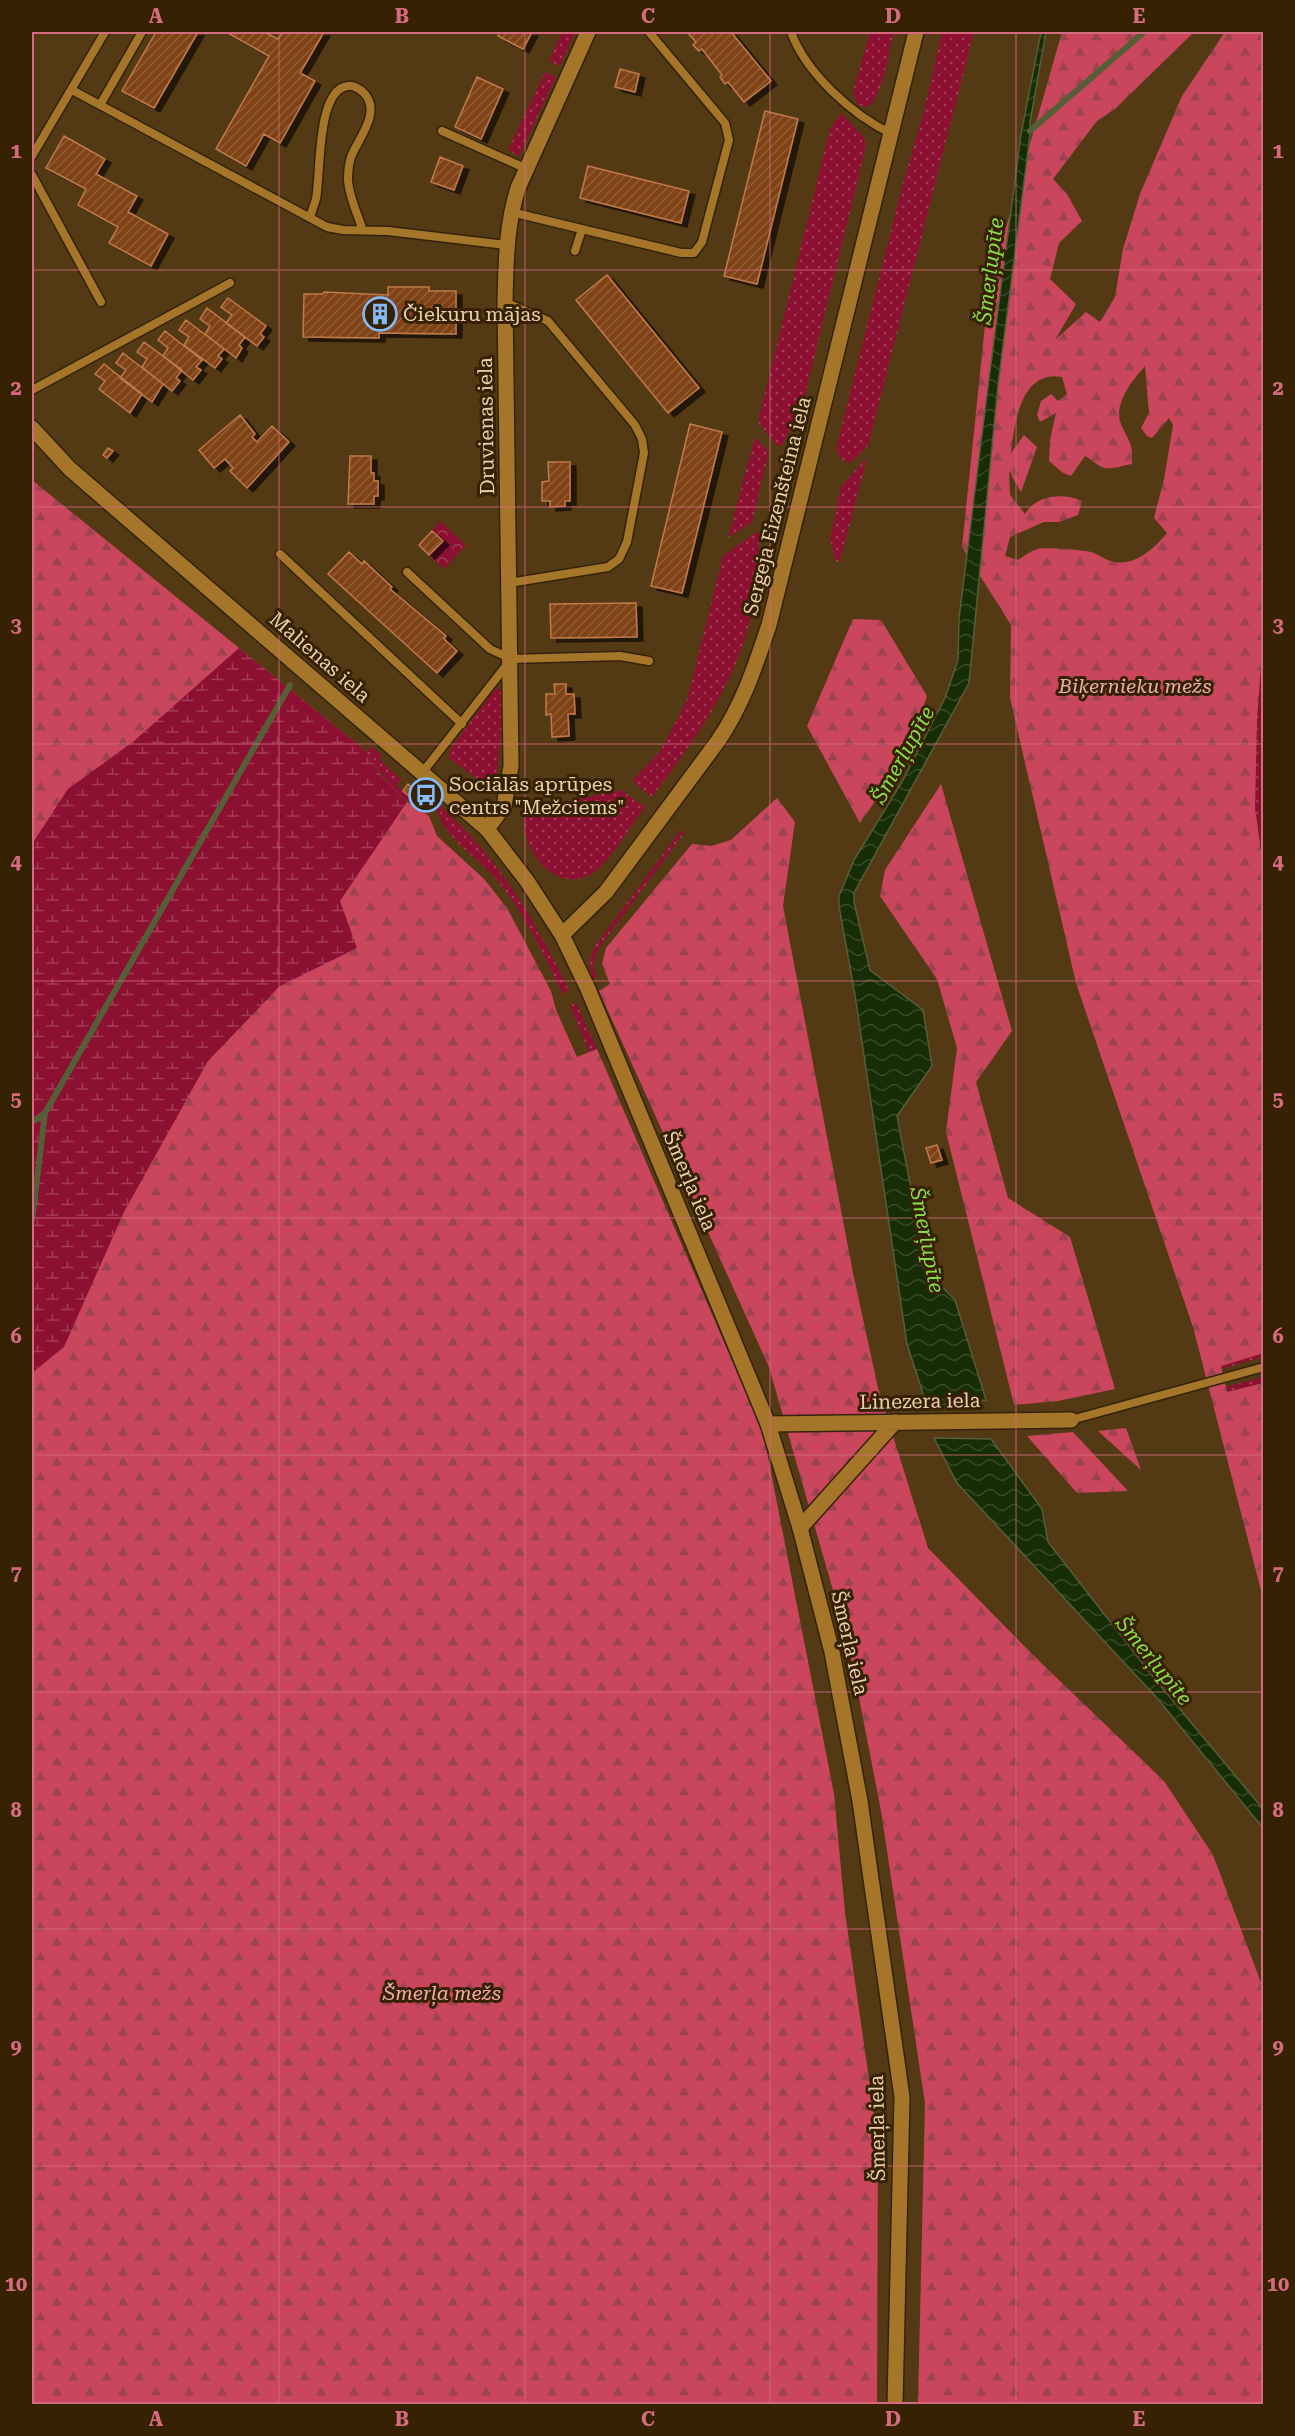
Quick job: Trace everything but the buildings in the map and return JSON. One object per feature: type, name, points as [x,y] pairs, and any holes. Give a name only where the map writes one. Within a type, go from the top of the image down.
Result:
[{"type":"street","name":"Druvienas iela","points":[[487,829],[504,806],[511,778],[505,302],[506,245],[510,212],[526,169],[588,32]]},
{"type":"street","name":"Sergeja Eizenšteina iela","points":[[562,935],[606,892],[735,716],[747,689],[769,626],[916,32]]},
{"type":"street","name":"Malienas iela","points":[[32,428],[70,469],[487,829],[527,881],[562,935]]},
{"type":"street","name":"Šmerļa iela","points":[[562,935],[588,989],[768,1424],[800,1528],[832,1652],[860,1801],[902,2097],[895,2404]]},
{"type":"street","name":"Linezera iela","points":[[768,1424],[1071,1420]]},
{"type":"street","points":[[800,1528],[895,1422]]},
{"type":"lane","points":[[32,156],[105,32]]},
{"type":"lane","points":[[100,105],[142,32]]},
{"type":"lane","points":[[510,212],[681,253],[694,253],[702,242],[729,140],[726,128],[649,32]]},
{"type":"lane","points":[[791,32],[798,49],[838,97],[870,123],[892,134]]},
{"type":"lane","points":[[310,216],[316,199],[326,109],[336,91],[344,86],[352,86],[365,94],[370,108],[369,121],[350,159],[348,180],[362,228]]},
{"type":"lane","points":[[72,90],[327,227],[343,230],[362,228],[506,245]]},
{"type":"lane","points":[[442,131],[526,169]]},
{"type":"lane","points":[[32,175],[101,302]]},
{"type":"lane","points":[[575,251],[582,229]]},
{"type":"lane","points":[[32,390],[230,283]]},
{"type":"lane","points":[[505,302],[548,321],[635,425],[642,439],[644,453],[627,543],[619,559],[608,567],[509,583]]},
{"type":"lane","points":[[280,554],[462,724]]},
{"type":"lane","points":[[407,572],[490,649],[511,659],[620,656],[649,661]]},
{"type":"lane","points":[[422,773],[511,659]]},
{"type":"lane","points":[[1071,1420],[1263,1367]]},
{"type":"green space","points":[[562,32],[575,32],[560,66],[549,61]]},
{"type":"green space","points":[[870,32],[894,32],[882,83],[868,107],[858,105],[853,92]]},
{"type":"green space","points":[[942,32],[974,32],[868,446],[850,463],[840,458],[836,449],[902,187],[924,111]]},
{"type":"green space","name":"Biķernieku mežs","points":[[1062,32],[1194,32],[1115,109],[1097,121],[1053,179],[1067,194],[1082,221],[1059,243],[1050,279],[1076,304],[1055,340],[1086,312],[1100,322],[1115,297],[1123,249],[1140,194],[1182,96],[1225,32],[1263,32],[1264,625],[1257,720],[1255,808],[1264,872],[1264,1353],[1221,1366],[1227,1392],[1263,1383],[1263,1598],[1193,1327],[1076,983],[1010,698],[1011,625],[962,547],[989,287]],"holes":[[[1145,366],[1149,413],[1141,428],[1147,436],[1152,438],[1169,418],[1173,425],[1164,479],[1154,518],[1167,533],[1156,545],[1142,556],[1127,562],[1109,560],[1090,552],[1043,548],[1030,552],[1018,560],[1005,556],[1010,537],[1044,522],[1059,522],[1078,515],[1082,501],[1075,498],[1050,497],[1036,503],[1025,514],[1010,495],[1009,471],[1021,492],[1037,447],[1024,435],[1011,453],[1014,428],[1022,401],[1037,381],[1048,377],[1062,377],[1067,394],[1058,401],[1051,394],[1041,401],[1037,415],[1040,422],[1056,413],[1050,440],[1049,461],[1063,473],[1071,476],[1085,456],[1105,468],[1132,464],[1130,442],[1119,416],[1125,393]]]},
{"type":"green space","points":[[545,72],[556,77],[519,156],[508,150]]},
{"type":"green space","points":[[841,113],[865,139],[866,146],[802,407],[781,447],[776,445],[758,422],[830,129]]},
{"type":"green space","points":[[755,437],[769,452],[752,522],[728,538]]},
{"type":"green space","points":[[867,458],[840,561],[836,562],[830,539],[841,486]]},
{"type":"green space","name":"Šmerļa mežs","points":[[32,480],[367,752],[381,776],[407,802],[429,816],[437,836],[484,879],[507,908],[551,991],[556,1010],[577,1057],[597,1049],[763,1432],[834,1794],[845,1912],[878,2142],[877,2404],[32,2404]]},
{"type":"green space","points":[[440,521],[466,545],[444,569],[429,555],[442,541],[432,531]]},
{"type":"green space","points":[[760,532],[753,604],[735,664],[712,711],[652,797],[632,781],[661,750],[687,700],[723,556],[755,533]]},
{"type":"green space","points":[[853,619],[881,620],[927,696],[908,753],[860,823],[807,726]]},
{"type":"green space","points":[[1263,625],[1264,872],[1255,808],[1257,720]]},
{"type":"green space","points":[[239,648],[367,752],[381,776],[407,802],[340,901],[357,948],[280,986],[208,1061],[124,1212],[64,1347],[32,1373],[32,844],[68,789],[134,741]]},
{"type":"green space","points":[[503,688],[505,694],[497,773],[491,782],[483,783],[449,758],[449,751],[494,690]]},
{"type":"green space","points":[[371,746],[381,755],[380,760],[401,779],[396,785],[417,804],[423,798],[427,802],[429,816],[401,795],[380,772],[367,752]]},
{"type":"green space","points":[[941,784],[1012,1031],[976,1082],[1008,1198],[1070,1237],[1115,1389],[1058,1401],[1014,1405],[946,1132],[957,1048],[937,979],[880,896],[885,870]]},
{"type":"green space","points":[[621,790],[645,807],[603,865],[583,878],[568,879],[555,875],[543,866],[527,839],[524,824],[526,808]]},
{"type":"green space","points":[[777,798],[795,822],[783,906],[853,1273],[878,1388],[928,1548],[1035,1657],[1164,1781],[1213,1855],[1263,1988],[1263,2404],[918,2404],[925,2103],[881,1811],[849,1646],[769,1367],[599,991],[610,984],[602,964],[606,948],[692,844],[711,846],[731,840]]},
{"type":"green space","points":[[439,805],[460,825],[497,868],[543,939],[569,990],[563,994],[532,934],[505,891],[487,869],[447,830],[436,809]]},
{"type":"green space","points":[[681,830],[684,833],[598,949],[593,967],[597,977],[593,979],[590,962],[595,946]]},
{"type":"green space","points":[[576,1003],[597,1049],[589,1052],[570,1006]]},
{"type":"green space","points":[[1263,1353],[1263,1357],[1221,1369],[1220,1365]]},
{"type":"green space","points":[[1263,1377],[1263,1383],[1227,1392],[1226,1387]]},
{"type":"green space","points":[[1126,1428],[1141,1470],[1098,1431]]},
{"type":"green space","points":[[1073,1432],[1128,1491],[1077,1493],[1027,1436]]},
{"type":"water","points":[[1041,32],[1046,32],[1030,122],[998,385],[969,683],[854,893],[854,902],[870,970],[923,1010],[932,1066],[897,1116],[927,1272],[955,1300],[986,1400],[927,1406],[907,1344],[839,896],[854,860],[902,782],[945,698],[958,660],[959,618],[1021,134]]},
{"type":"water","points":[[934,1438],[991,1439],[1042,1509],[1048,1542],[1154,1678],[1263,1809],[1263,1828],[1157,1698],[957,1483]]},
{"type":"waterway","points":[[1030,131],[1144,32]]},
{"type":"waterway","points":[[32,1122],[45,1113],[290,685]]},
{"type":"waterway","points":[[32,1220],[45,1113]]},
{"type":"place","name":"Čiekuru mājas","points":[[380,314]]},
{"type":"place","name":"Sociālās aprūpes centrs \"Mežciems\"","points":[[426,795]]},
{"type":"water label","name":"Šmerļupīte","points":[[990,271]]},
{"type":"water label","name":"Šmerļupīte","points":[[903,755]]},
{"type":"water label","name":"Šmerļupīte","points":[[927,1240]]},
{"type":"water label","name":"Šmerļupīte","points":[[1154,1661]]}]
